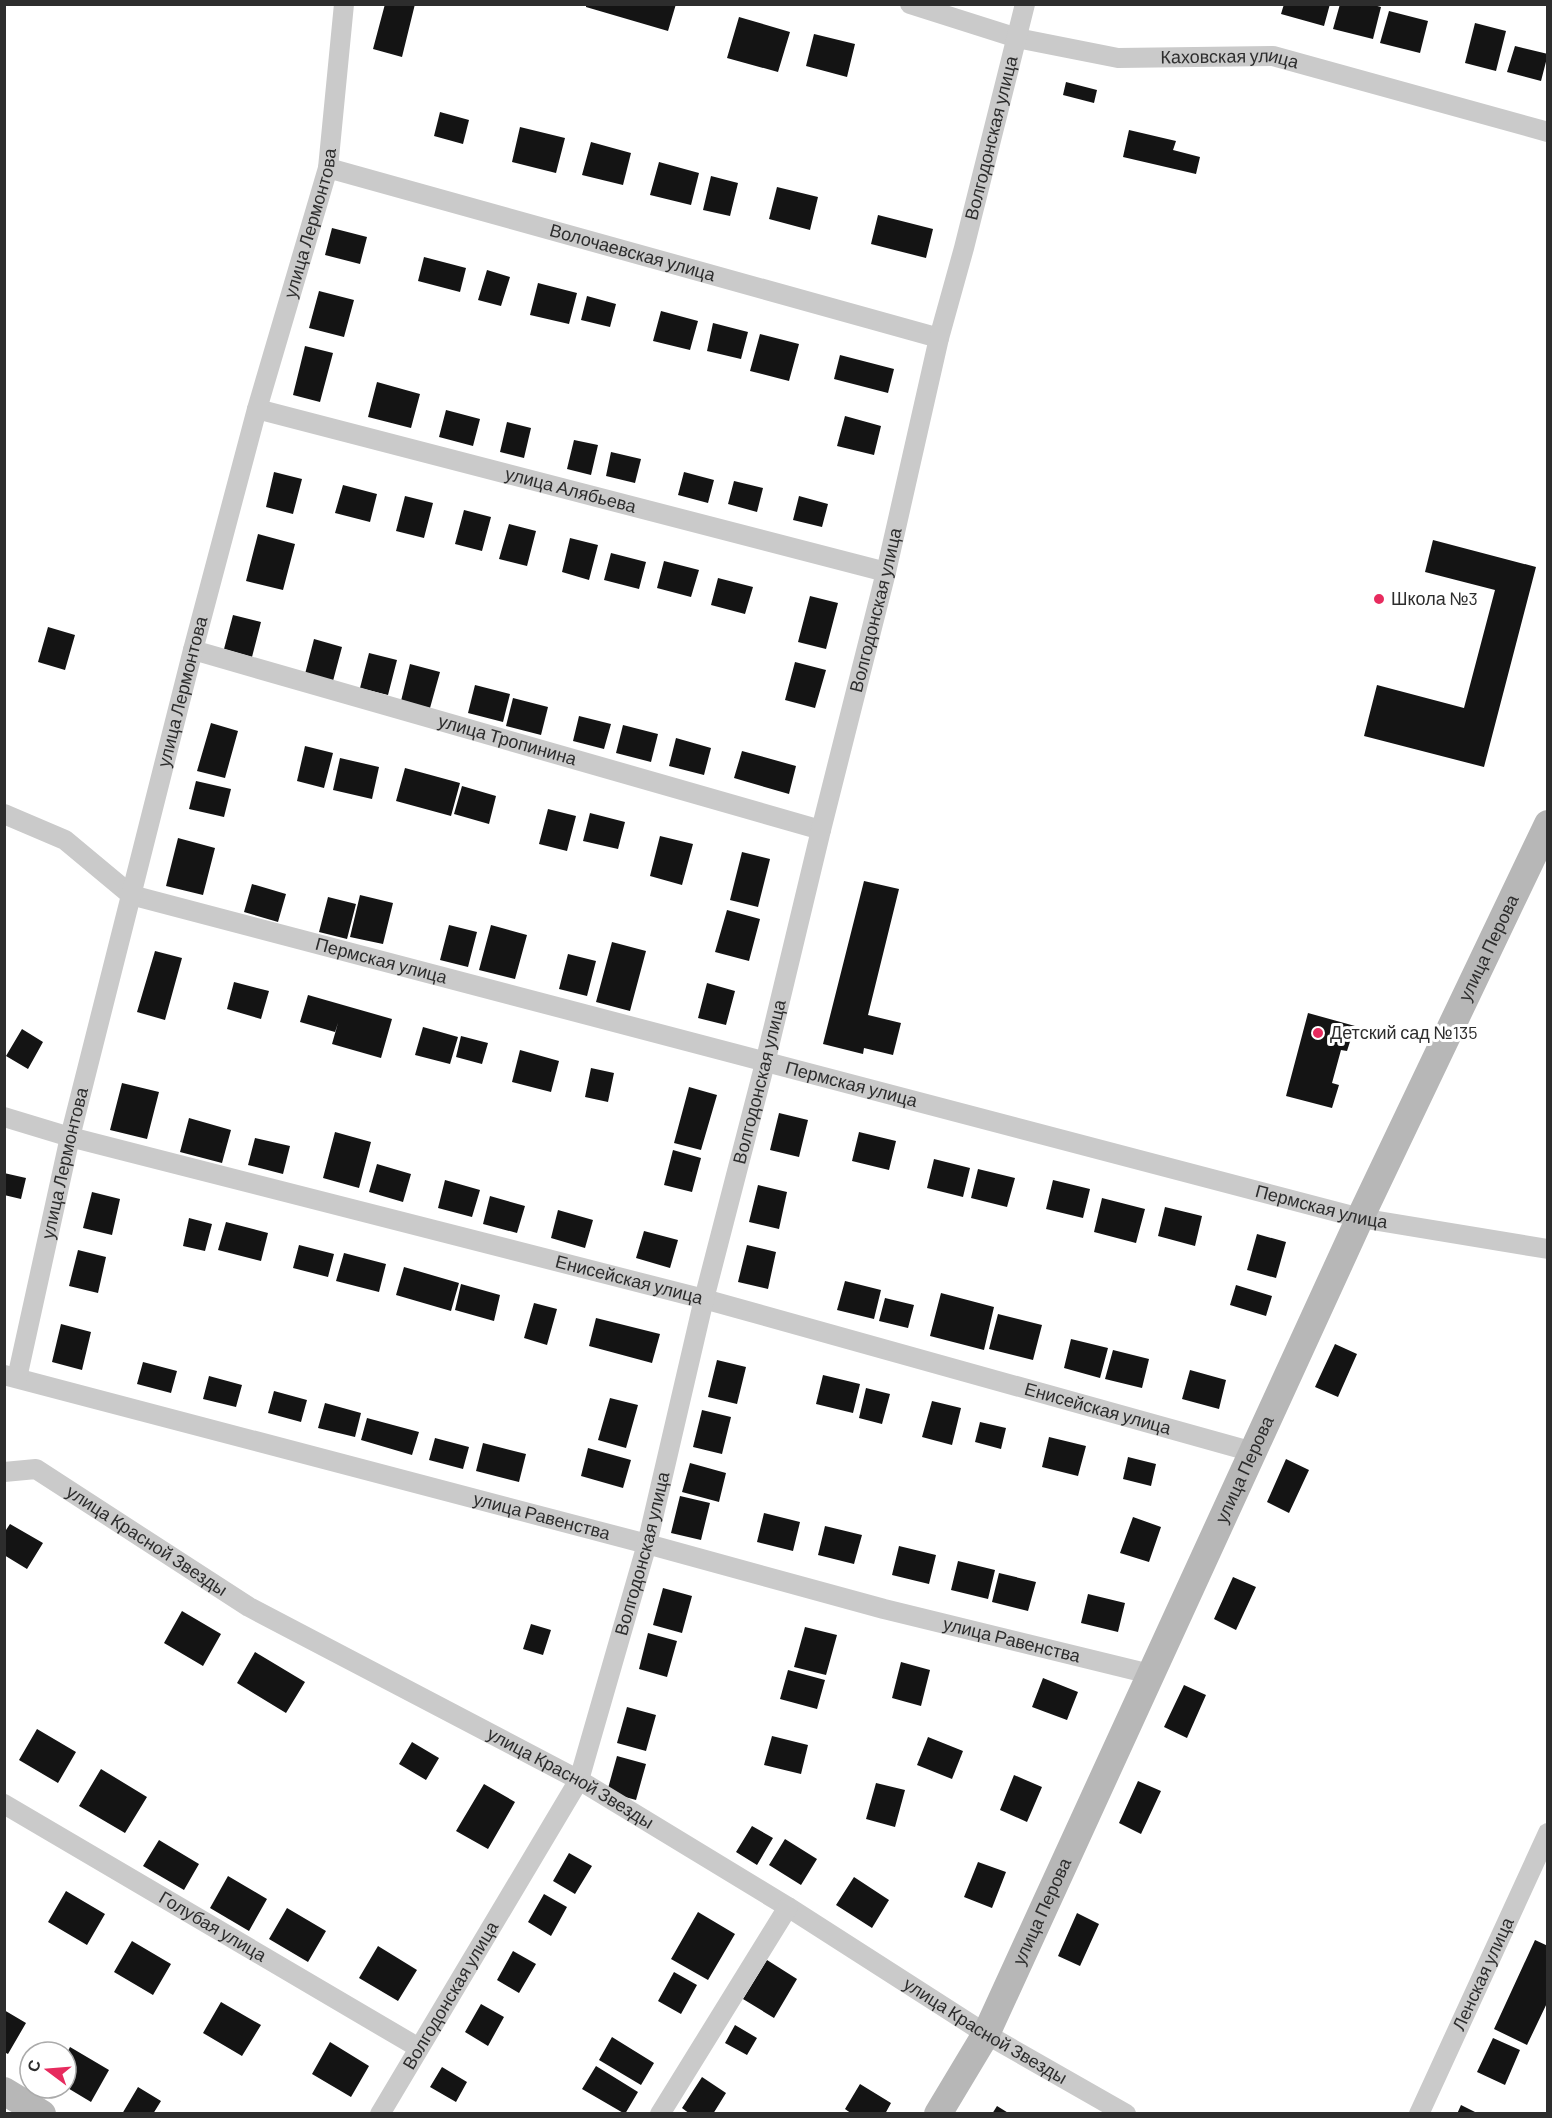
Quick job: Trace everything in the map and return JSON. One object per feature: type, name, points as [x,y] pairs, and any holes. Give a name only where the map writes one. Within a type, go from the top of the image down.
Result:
[{"type":"main road","name":"улица Перова","points":[[938,2114],[986,2034],[1360,1218],[1548,824]]},
{"type":"main road","points":[[4,2091],[42,2114]]},
{"type":"street","name":"улица Лермонтова","points":[[11,1376],[193,650],[257,409],[328,168],[344,4]]},
{"type":"street","name":"Каховская улица","points":[[910,4],[1017,38],[1118,58],[1273,56],[1548,132]]},
{"type":"street","name":"Волгодонская улица","points":[[380,2114],[579,1780],[646,1544],[704,1299],[765,1063],[886,572],[939,338],[964,248],[1024,4]]},
{"type":"street","name":"Волочаевская улица","points":[[328,168],[939,338]]},
{"type":"street","name":"улица Алябьева","points":[[257,409],[886,572]]},
{"type":"street","name":"улица Тропинина","points":[[193,650],[821,830]]},
{"type":"street","name":"Пермская улица","points":[[4,814],[65,840],[131,895],[1360,1218],[1548,1249]]},
{"type":"street","name":"Енисейская улица","points":[[4,1117],[70,1137],[704,1299],[1253,1452]]},
{"type":"street","name":"улица Равенства","points":[[11,1376],[884,1609],[1150,1674]]},
{"type":"street","name":"улица Красной Звезды","points":[[4,1472],[36,1469],[249,1607],[579,1780],[788,1907],[986,2034],[1126,2114]]},
{"type":"street","name":"Голубая улица","points":[[4,1804],[419,2048]]},
{"type":"street","name":"Ленская улица","points":[[1419,2114],[1548,1833]]},
{"type":"street","points":[[660,2114],[788,1907]]},
{"type":"building","points":[[385,4],[415,4],[402,57],[373,49]]},
{"type":"building","points":[[586,4],[676,4],[668,31],[586,7]]},
{"type":"building","points":[[1284,4],[1330,4],[1324,26],[1281,14]]},
{"type":"building","points":[[1340,4],[1370,4],[1381,7],[1373,39],[1333,29]]},
{"type":"building","points":[[1389,11],[1428,21],[1420,53],[1380,43]]},
{"type":"building","points":[[739,17],[790,32],[778,72],[727,58]]},
{"type":"building","points":[[1475,23],[1506,31],[1496,71],[1465,63]]},
{"type":"building","points":[[814,34],[855,44],[847,77],[806,66]]},
{"type":"building","points":[[1515,46],[1548,54],[1541,81],[1507,72]]},
{"type":"building","points":[[1066,82],[1097,90],[1094,103],[1063,95]]},
{"type":"building","points":[[440,112],[469,120],[463,144],[434,136]]},
{"type":"building","points":[[520,127],[565,138],[556,173],[512,162]]},
{"type":"building","points":[[1129,130],[1176,141],[1173,150],[1200,157],[1196,174],[1123,157]]},
{"type":"building","points":[[591,142],[631,153],[623,185],[582,175]]},
{"type":"building","points":[[659,162],[699,173],[691,205],[650,195]]},
{"type":"building","points":[[711,176],[738,183],[730,216],[703,210]]},
{"type":"building","points":[[777,187],[818,197],[810,230],[769,219]]},
{"type":"building","points":[[878,215],[933,229],[926,258],[871,244]]},
{"type":"building","points":[[332,228],[367,237],[360,264],[325,255]]},
{"type":"building","points":[[424,257],[466,268],[460,292],[418,281]]},
{"type":"building","points":[[487,270],[510,277],[501,306],[478,300]]},
{"type":"building","points":[[538,283],[577,293],[569,324],[530,315]]},
{"type":"building","points":[[319,291],[354,300],[344,337],[309,328]]},
{"type":"building","points":[[587,296],[616,304],[610,327],[581,320]]},
{"type":"building","points":[[661,311],[698,321],[690,350],[653,341]]},
{"type":"building","points":[[713,323],[748,332],[741,359],[707,351]]},
{"type":"building","points":[[760,334],[799,344],[789,381],[750,371]]},
{"type":"building","points":[[305,346],[333,353],[320,402],[293,395]]},
{"type":"building","points":[[840,355],[894,369],[888,393],[834,379]]},
{"type":"building","points":[[377,382],[420,394],[411,428],[368,417]]},
{"type":"building","points":[[446,410],[480,419],[473,446],[439,437]]},
{"type":"building","points":[[845,416],[881,426],[874,455],[837,446]]},
{"type":"building","points":[[507,422],[531,428],[524,458],[500,452]]},
{"type":"building","points":[[574,440],[598,445],[591,475],[567,469]]},
{"type":"building","points":[[611,452],[641,459],[635,483],[606,476]]},
{"type":"building","points":[[274,472],[302,479],[293,514],[266,507]]},
{"type":"building","points":[[684,472],[714,480],[708,503],[678,495]]},
{"type":"building","points":[[734,481],[763,488],[757,512],[728,504]]},
{"type":"building","points":[[343,485],[377,494],[370,522],[335,513]]},
{"type":"building","points":[[405,496],[433,503],[424,538],[396,531]]},
{"type":"building","points":[[799,496],[828,504],[822,527],[793,520]]},
{"type":"building","points":[[464,510],[491,517],[482,551],[455,544]]},
{"type":"building","points":[[509,524],[536,531],[527,566],[499,559]]},
{"type":"building","points":[[258,534],[295,544],[283,590],[246,581]]},
{"type":"building","points":[[570,538],[598,545],[589,580],[562,572]]},
{"type":"building","points":[[1433,540],[1536,567],[1484,767],[1364,736],[1377,685],[1464,708],[1495,590],[1425,572]]},
{"type":"building","points":[[611,553],[646,562],[639,589],[604,580]]},
{"type":"building","points":[[664,561],[699,570],[691,597],[657,588]]},
{"type":"building","points":[[718,578],[753,587],[745,614],[711,605]]},
{"type":"building","points":[[810,596],[838,603],[826,649],[798,642]]},
{"type":"building","points":[[233,615],[261,622],[252,657],[224,649]]},
{"type":"building","points":[[48,627],[75,635],[65,670],[38,662]]},
{"type":"building","points":[[314,639],[342,647],[333,681],[305,674]]},
{"type":"building","points":[[369,653],[397,660],[388,695],[360,688]]},
{"type":"building","points":[[795,662],[826,670],[815,708],[785,700]]},
{"type":"building","points":[[410,664],[440,672],[430,708],[401,701]]},
{"type":"building","points":[[475,685],[510,694],[503,722],[468,713]]},
{"type":"building","points":[[513,698],[548,707],[541,735],[506,726]]},
{"type":"building","points":[[579,716],[611,724],[604,749],[573,741]]},
{"type":"building","points":[[211,723],[238,731],[225,778],[197,771]]},
{"type":"building","points":[[623,725],[658,734],[651,762],[616,753]]},
{"type":"building","points":[[676,738],[711,748],[704,775],[669,766]]},
{"type":"building","points":[[305,746],[333,753],[324,788],[297,781]]},
{"type":"building","points":[[742,751],[796,766],[789,794],[734,778]]},
{"type":"building","points":[[340,758],[379,767],[372,799],[333,790]]},
{"type":"building","points":[[405,768],[460,783],[451,816],[396,801]]},
{"type":"building","points":[[196,781],[231,789],[224,817],[189,809]]},
{"type":"building","points":[[462,786],[496,796],[489,824],[454,814]]},
{"type":"building","points":[[548,809],[576,816],[567,851],[539,844]]},
{"type":"building","points":[[590,813],[625,822],[618,849],[583,841]]},
{"type":"building","points":[[660,836],[693,844],[682,885],[650,876]]},
{"type":"building","points":[[178,838],[215,848],[203,895],[166,886]]},
{"type":"building","points":[[742,852],[770,859],[758,907],[730,900]]},
{"type":"building","points":[[864,881],[899,889],[868,1015],[901,1023],[893,1055],[864,1048],[863,1054],[823,1044]]},
{"type":"building","points":[[252,884],[286,894],[278,922],[244,912]]},
{"type":"building","points":[[360,895],[393,903],[383,944],[350,937]]},
{"type":"building","points":[[328,897],[356,904],[347,939],[319,932]]},
{"type":"building","points":[[727,910],[760,919],[749,961],[715,952]]},
{"type":"building","points":[[449,925],[477,932],[468,967],[440,960]]},
{"type":"building","points":[[491,925],[527,935],[515,979],[479,970]]},
{"type":"building","points":[[612,942],[646,951],[630,1011],[596,1002]]},
{"type":"building","points":[[155,951],[182,958],[165,1020],[137,1012]]},
{"type":"building","points":[[568,954],[596,961],[587,996],[559,989]]},
{"type":"building","points":[[234,982],[269,991],[261,1019],[227,1009]]},
{"type":"building","points":[[707,983],[735,991],[726,1025],[698,1018]]},
{"type":"building","points":[[308,995],[392,1019],[381,1058],[332,1044],[338,1023],[335,1032],[300,1022]]},
{"type":"building","points":[[1308,1013],[1355,1026],[1347,1051],[1341,1050],[1332,1083],[1339,1085],[1332,1108],[1286,1096]]},
{"type":"building","points":[[423,1027],[458,1037],[450,1064],[415,1055]]},
{"type":"building","points":[[22,1029],[43,1042],[28,1069],[6,1056]]},
{"type":"building","points":[[461,1036],[488,1043],[482,1064],[456,1057]]},
{"type":"building","points":[[520,1050],[559,1061],[551,1092],[512,1082]]},
{"type":"building","points":[[591,1068],[614,1073],[608,1102],[585,1097]]},
{"type":"building","points":[[122,1083],[159,1092],[147,1139],[110,1130]]},
{"type":"building","points":[[689,1087],[717,1095],[701,1150],[674,1143]]},
{"type":"building","points":[[779,1113],[808,1120],[799,1157],[770,1150]]},
{"type":"building","points":[[189,1118],[231,1130],[222,1163],[180,1152]]},
{"type":"building","points":[[335,1132],[371,1142],[359,1188],[323,1178]]},
{"type":"building","points":[[859,1132],[896,1141],[889,1170],[852,1161]]},
{"type":"building","points":[[255,1138],[290,1146],[283,1174],[248,1165]]},
{"type":"building","points":[[673,1150],[701,1158],[692,1192],[664,1185]]},
{"type":"building","points":[[934,1159],[970,1168],[963,1197],[927,1188]]},
{"type":"building","points":[[377,1164],[411,1174],[403,1202],[369,1192]]},
{"type":"building","points":[[978,1169],[1015,1178],[1007,1207],[971,1198]]},
{"type":"building","points":[[4,1173],[26,1178],[21,1199],[4,1195]]},
{"type":"building","points":[[445,1180],[480,1190],[472,1217],[438,1208]]},
{"type":"building","points":[[1053,1180],[1090,1189],[1083,1218],[1046,1209]]},
{"type":"building","points":[[758,1185],[787,1192],[779,1229],[749,1222]]},
{"type":"building","points":[[92,1192],[120,1199],[112,1235],[83,1228]]},
{"type":"building","points":[[490,1196],[525,1206],[517,1233],[483,1224]]},
{"type":"building","points":[[1102,1198],[1145,1209],[1136,1243],[1094,1232]]},
{"type":"building","points":[[1165,1207],[1202,1216],[1195,1246],[1158,1236]]},
{"type":"building","points":[[558,1210],[593,1220],[585,1248],[551,1238]]},
{"type":"building","points":[[189,1218],[212,1224],[205,1251],[183,1246]]},
{"type":"building","points":[[226,1222],[268,1233],[261,1261],[218,1250]]},
{"type":"building","points":[[644,1231],[678,1240],[670,1268],[636,1258]]},
{"type":"building","points":[[1257,1234],[1286,1242],[1276,1278],[1247,1270]]},
{"type":"building","points":[[299,1245],[334,1254],[328,1277],[293,1268]]},
{"type":"building","points":[[747,1245],[776,1252],[768,1289],[738,1282]]},
{"type":"building","points":[[78,1250],[106,1257],[98,1293],[69,1286]]},
{"type":"building","points":[[344,1253],[386,1264],[379,1292],[336,1281]]},
{"type":"building","points":[[404,1267],[459,1283],[451,1311],[396,1295]]},
{"type":"building","points":[[845,1281],[881,1290],[874,1319],[837,1310]]},
{"type":"building","points":[[461,1284],[500,1295],[494,1321],[455,1310]]},
{"type":"building","points":[[1236,1285],[1272,1296],[1266,1316],[1230,1305]]},
{"type":"building","points":[[941,1293],[994,1307],[984,1350],[930,1336]]},
{"type":"building","points":[[885,1298],[914,1305],[908,1328],[879,1321]]},
{"type":"building","points":[[534,1303],[557,1309],[547,1345],[524,1338]]},
{"type":"building","points":[[998,1314],[1042,1325],[1033,1360],[989,1349]]},
{"type":"building","points":[[596,1318],[660,1334],[652,1363],[589,1346]]},
{"type":"building","points":[[61,1324],[91,1332],[82,1370],[52,1362]]},
{"type":"building","points":[[1071,1339],[1108,1348],[1100,1378],[1064,1368]]},
{"type":"building","points":[[1335,1344],[1357,1354],[1338,1397],[1315,1387]]},
{"type":"building","points":[[1113,1350],[1149,1359],[1142,1388],[1105,1379]]},
{"type":"building","points":[[717,1360],[746,1367],[737,1404],[708,1397]]},
{"type":"building","points":[[143,1362],[177,1371],[171,1393],[137,1384]]},
{"type":"building","points":[[1190,1370],[1226,1380],[1219,1409],[1182,1399]]},
{"type":"building","points":[[823,1375],[860,1384],[853,1413],[816,1404]]},
{"type":"building","points":[[209,1376],[242,1385],[236,1407],[203,1399]]},
{"type":"building","points":[[866,1388],[890,1394],[882,1424],[859,1418]]},
{"type":"building","points":[[274,1391],[307,1400],[301,1422],[268,1413]]},
{"type":"building","points":[[610,1398],[638,1405],[626,1448],[598,1440]]},
{"type":"building","points":[[932,1401],[961,1408],[952,1445],[922,1437]]},
{"type":"building","points":[[325,1403],[361,1413],[355,1437],[318,1428]]},
{"type":"building","points":[[702,1410],[731,1417],[722,1454],[693,1447]]},
{"type":"building","points":[[367,1418],[419,1432],[412,1455],[361,1440]]},
{"type":"building","points":[[980,1422],[1006,1428],[1001,1449],[975,1442]]},
{"type":"building","points":[[1049,1437],[1086,1446],[1078,1476],[1042,1467]]},
{"type":"building","points":[[435,1438],[469,1447],[463,1469],[429,1460]]},
{"type":"building","points":[[483,1443],[526,1454],[519,1482],[476,1471]]},
{"type":"building","points":[[588,1448],[631,1460],[623,1488],[581,1476]]},
{"type":"building","points":[[1128,1457],[1156,1464],[1151,1486],[1123,1479]]},
{"type":"building","points":[[1286,1459],[1309,1470],[1289,1513],[1267,1502]]},
{"type":"building","points":[[690,1463],[726,1473],[719,1502],[682,1492]]},
{"type":"building","points":[[680,1496],[710,1503],[701,1540],[671,1533]]},
{"type":"building","points":[[764,1513],[800,1522],[793,1551],[757,1542]]},
{"type":"building","points":[[1133,1517],[1161,1527],[1149,1562],[1120,1553]]},
{"type":"building","points":[[10,1524],[43,1543],[27,1569],[4,1555],[4,1533]]},
{"type":"building","points":[[825,1526],[862,1535],[854,1564],[818,1555]]},
{"type":"building","points":[[899,1546],[936,1555],[929,1584],[892,1575]]},
{"type":"building","points":[[958,1561],[995,1570],[988,1599],[951,1590]]},
{"type":"building","points":[[999,1573],[1036,1582],[1028,1611],[992,1602]]},
{"type":"building","points":[[1233,1577],[1256,1587],[1236,1630],[1214,1619]]},
{"type":"building","points":[[663,1588],[692,1596],[682,1633],[653,1625]]},
{"type":"building","points":[[1088,1594],[1125,1603],[1118,1632],[1081,1623]]},
{"type":"building","points":[[182,1611],[221,1634],[203,1666],[164,1643]]},
{"type":"building","points":[[531,1624],[551,1630],[543,1655],[523,1649]]},
{"type":"building","points":[[805,1627],[837,1635],[826,1675],[794,1667]]},
{"type":"building","points":[[648,1633],[677,1641],[667,1677],[639,1669]]},
{"type":"building","points":[[255,1652],[305,1682],[286,1713],[237,1683]]},
{"type":"building","points":[[901,1662],[930,1670],[921,1706],[892,1698]]},
{"type":"building","points":[[788,1670],[825,1680],[817,1709],[780,1699]]},
{"type":"building","points":[[1043,1678],[1078,1692],[1067,1720],[1032,1707]]},
{"type":"building","points":[[1184,1685],[1206,1695],[1187,1738],[1164,1727]]},
{"type":"building","points":[[627,1707],[656,1715],[646,1751],[617,1743]]},
{"type":"building","points":[[37,1729],[76,1752],[58,1783],[19,1760]]},
{"type":"building","points":[[772,1736],[808,1745],[801,1774],[764,1765]]},
{"type":"building","points":[[928,1737],[963,1751],[952,1779],[917,1765]]},
{"type":"building","points":[[412,1742],[439,1758],[426,1780],[399,1764]]},
{"type":"building","points":[[617,1756],[646,1764],[636,1800],[607,1792]]},
{"type":"building","points":[[101,1769],[147,1797],[125,1833],[79,1806]]},
{"type":"building","points":[[1014,1775],[1042,1787],[1027,1822],[1000,1810]]},
{"type":"building","points":[[1138,1781],[1161,1791],[1141,1834],[1119,1823]]},
{"type":"building","points":[[876,1783],[905,1790],[895,1827],[866,1819]]},
{"type":"building","points":[[484,1784],[515,1802],[488,1849],[456,1831]]},
{"type":"building","points":[[752,1826],[773,1838],[757,1865],[736,1852]]},
{"type":"building","points":[[785,1839],[817,1859],[801,1885],[769,1865]]},
{"type":"building","points":[[159,1840],[199,1864],[184,1890],[143,1866]]},
{"type":"building","points":[[569,1853],[592,1866],[575,1894],[553,1881]]},
{"type":"building","points":[[978,1862],[1006,1872],[992,1908],[964,1897]]},
{"type":"building","points":[[228,1876],[267,1899],[249,1931],[210,1908]]},
{"type":"building","points":[[854,1877],[889,1900],[872,1928],[836,1905]]},
{"type":"building","points":[[66,1891],[105,1914],[87,1945],[48,1922]]},
{"type":"building","points":[[544,1894],[567,1907],[551,1936],[528,1922]]},
{"type":"building","points":[[287,1908],[326,1931],[308,1962],[269,1939]]},
{"type":"building","points":[[698,1912],[735,1934],[708,1980],[671,1959]]},
{"type":"building","points":[[1077,1913],[1099,1924],[1080,1966],[1058,1956]]},
{"type":"building","points":[[1535,1940],[1548,1946],[1548,2001],[1527,2045],[1494,2029]]},
{"type":"building","points":[[132,1941],[171,1964],[153,1995],[114,1972]]},
{"type":"building","points":[[378,1946],[417,1970],[398,2001],[359,1978]]},
{"type":"building","points":[[513,1951],[536,1964],[519,1993],[497,1980]]},
{"type":"building","points":[[767,1960],[797,1979],[774,2018],[743,1999]]},
{"type":"building","points":[[674,1972],[697,1985],[681,2014],[658,2001]]},
{"type":"building","points":[[221,2002],[261,2025],[242,2056],[203,2033]]},
{"type":"building","points":[[481,2004],[504,2017],[488,2046],[465,2032]]},
{"type":"building","points":[[4,2010],[26,2023],[8,2054],[4,2052]]},
{"type":"building","points":[[735,2025],[757,2038],[747,2055],[725,2043]]},
{"type":"building","points":[[612,2037],[654,2063],[641,2085],[599,2060]]},
{"type":"building","points":[[1493,2038],[1520,2050],[1505,2085],[1477,2072]]},
{"type":"building","points":[[330,2042],[369,2066],[351,2097],[312,2074]]},
{"type":"building","points":[[78,2052],[109,2070],[91,2102],[78,2094]]},
{"type":"building","points":[[596,2066],[638,2092],[625,2114],[582,2089]]},
{"type":"building","points":[[442,2067],[467,2082],[456,2102],[430,2087]]},
{"type":"building","points":[[702,2077],[726,2093],[713,2114],[690,2114],[682,2108]]},
{"type":"building","points":[[860,2084],[891,2103],[885,2114],[852,2114],[845,2109]]},
{"type":"building","points":[[138,2087],[161,2101],[153,2114],[122,2114]]},
{"type":"building","points":[[1461,2105],[1479,2114],[1457,2114]]},
{"type":"building","points":[[997,2106],[1010,2114],[992,2114]]},
{"type":"place","name":"Школа №3","points":[[1379,599]]},
{"type":"place","name":"Детский сад №135","points":[[1318,1033]]}]
